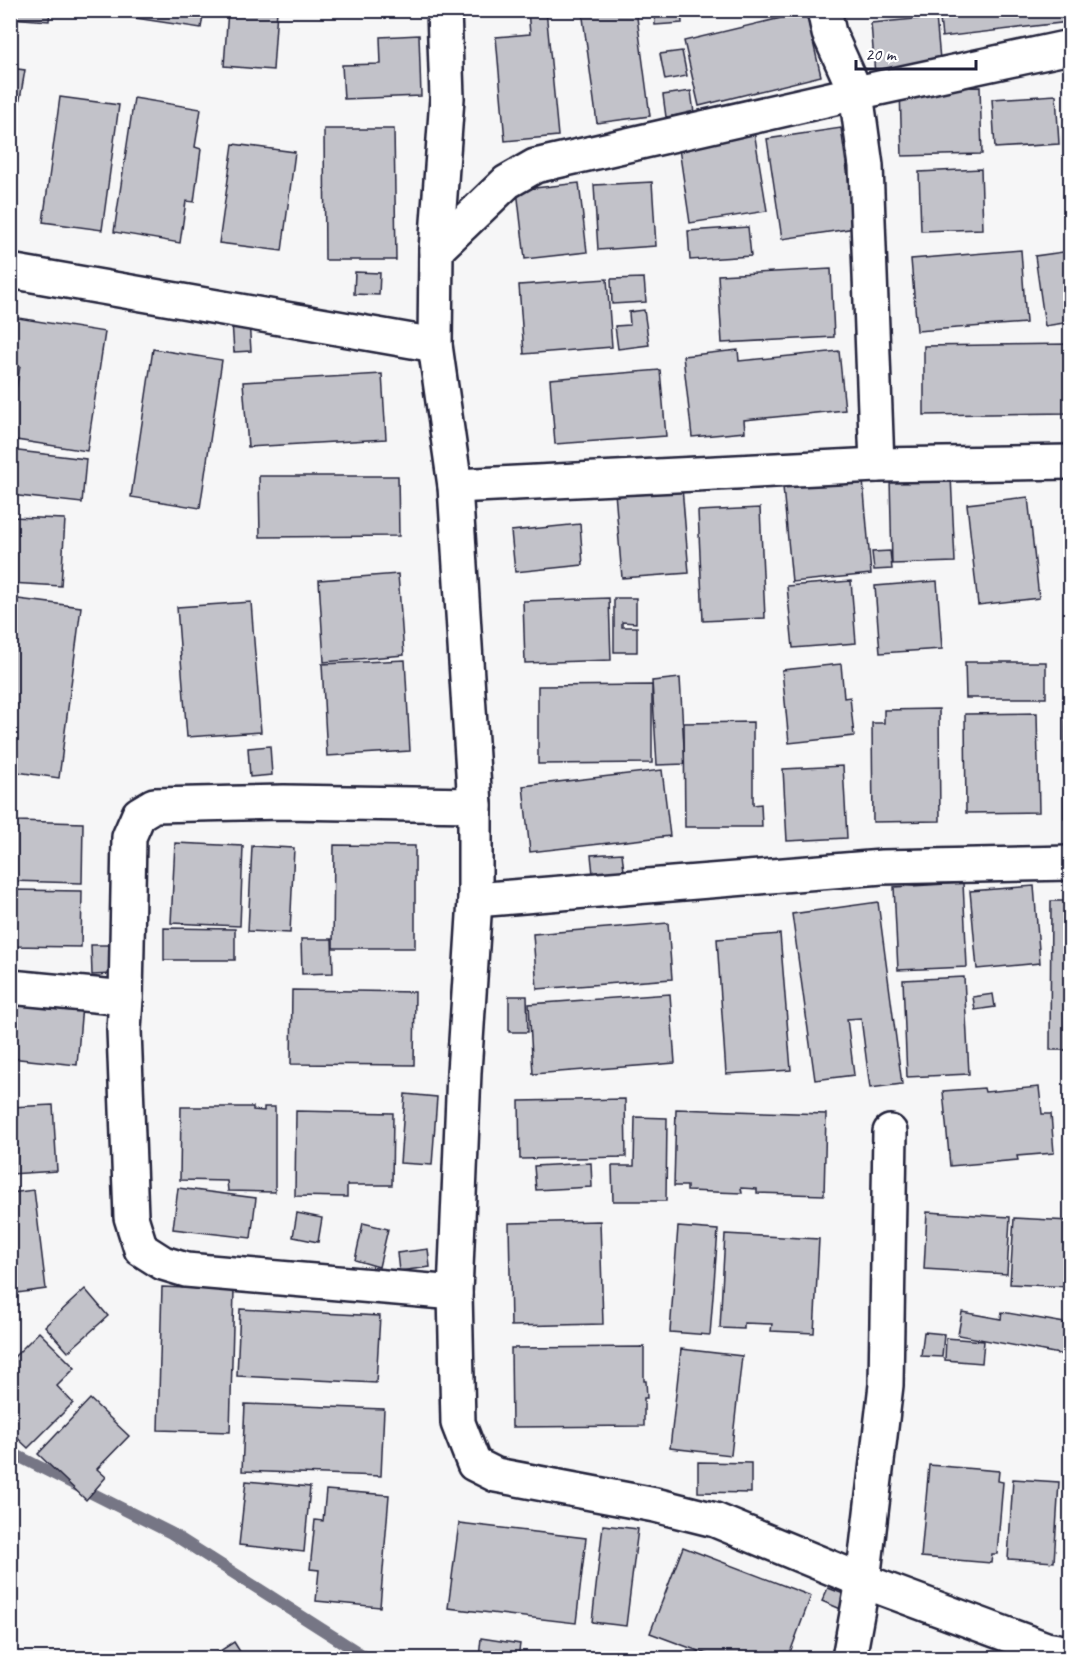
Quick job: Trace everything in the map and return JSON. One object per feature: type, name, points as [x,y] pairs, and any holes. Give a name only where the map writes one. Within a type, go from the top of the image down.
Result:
[{"type":"street","points":[[444,10],[447,98],[435,250],[435,345],[455,486],[475,805],[475,900],[464,1072],[455,1293],[458,1423],[474,1464],[496,1474],[655,1505],[715,1520],[863,1581],[1046,1648],[1071,1653]]},
{"type":"street","points":[[824,10],[829,33],[856,93],[866,166],[877,465]]},
{"type":"street","points":[[435,250],[507,182],[535,166],[1071,47]]},
{"type":"street","points":[[10,271],[435,345]]},
{"type":"street","points":[[455,486],[877,465],[1071,462]]},
{"type":"street","points":[[455,1293],[186,1270],[163,1263],[141,1249],[131,1217],[124,1030],[129,837],[138,814],[154,805],[260,802],[475,805]]},
{"type":"street","points":[[475,900],[882,867],[1071,863]]},
{"type":"street","points":[[10,987],[126,998]]},
{"type":"street","points":[[849,1659],[863,1581],[886,1385],[890,1132]]},
{"type":"building","points":[[10,10],[50,10],[49,21],[10,18]]},
{"type":"building","points":[[116,10],[204,10],[201,28],[116,15]]},
{"type":"building","points":[[228,10],[277,10],[273,70],[224,66]]},
{"type":"building","points":[[316,10],[408,10],[408,12],[316,12]]},
{"type":"building","points":[[528,10],[546,10],[558,136],[505,141],[496,37],[530,34]]},
{"type":"building","points":[[582,10],[636,10],[650,116],[597,123]]},
{"type":"building","points":[[654,10],[681,10],[682,23],[655,25]]},
{"type":"building","points":[[939,10],[1068,10],[1069,22],[942,37]]},
{"type":"building","points":[[806,12],[821,76],[699,106],[684,41]]},
{"type":"building","points":[[936,17],[941,70],[875,75],[871,23]]},
{"type":"building","points":[[419,35],[421,96],[344,99],[342,65],[381,64],[380,37]]},
{"type":"building","points":[[682,51],[687,76],[665,80],[660,54]]},
{"type":"building","points":[[10,68],[25,70],[10,158]]},
{"type":"building","points":[[980,87],[982,154],[902,156],[900,89]]},
{"type":"building","points":[[691,91],[694,113],[666,117],[663,95]]},
{"type":"building","points":[[1056,95],[1059,144],[995,148],[992,99]]},
{"type":"building","points":[[60,97],[119,105],[102,230],[43,222]]},
{"type":"building","points":[[134,98],[201,109],[195,147],[201,149],[194,202],[186,201],[180,243],[114,232]]},
{"type":"building","points":[[841,128],[855,228],[782,239],[767,139]]},
{"type":"building","points":[[324,129],[394,129],[396,260],[325,260]]},
{"type":"building","points":[[754,131],[767,211],[690,223],[678,142]]},
{"type":"building","points":[[233,144],[295,152],[282,251],[219,243]]},
{"type":"building","points":[[981,169],[983,229],[921,231],[919,172]]},
{"type":"building","points":[[652,182],[656,246],[598,250],[594,185]]},
{"type":"building","points":[[579,183],[587,252],[525,259],[517,190]]},
{"type":"building","points":[[748,227],[751,256],[690,260],[688,231]]},
{"type":"building","points":[[1021,250],[1026,323],[917,331],[911,259]]},
{"type":"building","points":[[1070,251],[1070,322],[1045,326],[1035,256]]},
{"type":"building","points":[[831,269],[834,337],[722,343],[718,275]]},
{"type":"building","points":[[355,272],[380,273],[379,295],[354,294]]},
{"type":"building","points":[[644,278],[646,302],[612,304],[611,279]]},
{"type":"building","points":[[607,279],[612,347],[524,354],[519,285]]},
{"type":"building","points":[[644,310],[649,345],[618,349],[615,326],[630,325],[629,312]]},
{"type":"building","points":[[12,317],[105,332],[87,451],[10,439],[20,366],[10,365]]},
{"type":"building","points":[[249,320],[251,351],[234,352],[232,321]]},
{"type":"building","points":[[1070,344],[1070,413],[924,415],[924,346]]},
{"type":"building","points":[[153,349],[222,360],[200,508],[131,497]]},
{"type":"building","points":[[738,350],[739,361],[839,351],[845,410],[744,420],[745,432],[692,437],[683,356]]},
{"type":"building","points":[[660,370],[666,436],[555,444],[550,379]]},
{"type":"building","points":[[382,374],[386,439],[248,447],[243,382]]},
{"type":"building","points":[[10,450],[86,459],[82,503],[10,495]]},
{"type":"building","points":[[259,476],[398,476],[399,536],[260,537]]},
{"type":"building","points":[[951,476],[955,562],[892,564],[890,478]]},
{"type":"building","points":[[863,480],[871,574],[792,582],[783,487]]},
{"type":"building","points":[[682,487],[689,573],[622,578],[615,492]]},
{"type":"building","points":[[1028,497],[1039,598],[978,605],[967,504]]},
{"type":"building","points":[[760,508],[765,618],[703,621],[698,511]]},
{"type":"building","points":[[10,517],[65,519],[61,586],[10,583]]},
{"type":"building","points":[[1066,518],[1070,518],[1070,590],[1069,590]]},
{"type":"building","points":[[580,524],[583,565],[515,572],[511,531]]},
{"type":"building","points":[[890,551],[892,569],[874,570],[872,552]]},
{"type":"building","points":[[398,574],[404,655],[324,662],[319,580]]},
{"type":"building","points":[[851,581],[856,643],[793,648],[787,586]]},
{"type":"building","points":[[937,581],[942,649],[880,653],[875,586]]},
{"type":"building","points":[[10,598],[81,607],[59,778],[10,771]]},
{"type":"building","points":[[609,598],[611,660],[525,663],[523,601]]},
{"type":"building","points":[[614,598],[636,598],[636,623],[622,622],[622,627],[637,627],[637,652],[614,652]]},
{"type":"building","points":[[251,602],[261,732],[187,737],[177,607]]},
{"type":"building","points":[[405,660],[410,751],[327,756],[322,664]]},
{"type":"building","points":[[965,662],[1046,662],[1046,698],[966,698]]},
{"type":"building","points":[[841,664],[844,698],[850,697],[854,736],[789,743],[782,670]]},
{"type":"building","points":[[1066,665],[1070,665],[1070,818],[1064,818]]},
{"type":"building","points":[[680,678],[685,764],[657,765],[652,681]]},
{"type":"building","points":[[652,685],[652,763],[538,764],[538,686]]},
{"type":"building","points":[[939,709],[940,821],[873,822],[872,723],[884,723],[884,710]]},
{"type":"building","points":[[1037,713],[1039,812],[966,813],[965,714]]},
{"type":"building","points":[[753,722],[753,805],[761,804],[762,827],[685,827],[684,723]]},
{"type":"building","points":[[270,746],[272,775],[250,777],[248,748]]},
{"type":"building","points":[[843,766],[847,838],[787,841],[783,769]]},
{"type":"building","points":[[662,770],[670,836],[530,852],[523,786]]},
{"type":"building","points":[[10,797],[18,797],[17,821],[83,823],[82,883],[10,881]]},
{"type":"building","points":[[175,843],[243,846],[240,926],[171,923]]},
{"type":"building","points":[[334,845],[415,846],[415,948],[333,948]]},
{"type":"building","points":[[252,846],[294,848],[290,933],[248,931]]},
{"type":"building","points":[[622,853],[624,871],[593,874],[591,855]]},
{"type":"building","points":[[963,883],[967,967],[898,970],[894,887]]},
{"type":"building","points":[[1034,886],[1040,963],[977,969],[970,891]]},
{"type":"building","points":[[10,890],[82,891],[81,947],[10,946]]},
{"type":"building","points":[[1051,901],[1070,901],[1070,1050],[1050,1050]]},
{"type":"building","points":[[878,902],[902,1084],[870,1088],[861,1018],[847,1019],[854,1075],[815,1080],[792,914]]},
{"type":"building","points":[[668,923],[672,979],[537,989],[533,934]]},
{"type":"building","points":[[164,928],[235,929],[235,960],[164,960]]},
{"type":"building","points":[[780,934],[791,1070],[726,1074],[717,939]]},
{"type":"building","points":[[301,939],[332,939],[333,973],[302,974]]},
{"type":"building","points":[[91,945],[109,945],[112,974],[92,975]]},
{"type":"building","points":[[964,977],[969,1074],[907,1077],[903,980]]},
{"type":"building","points":[[292,990],[415,992],[414,1065],[291,1064]]},
{"type":"building","points":[[670,994],[675,1063],[533,1074],[529,1004]]},
{"type":"building","points":[[993,994],[995,1007],[975,1010],[973,997]]},
{"type":"building","points":[[509,996],[527,996],[528,1032],[509,1032]]},
{"type":"building","points":[[10,999],[82,1005],[77,1065],[10,1058]]},
{"type":"building","points":[[1039,1087],[1042,1114],[1051,1114],[1054,1153],[1017,1156],[1018,1160],[950,1166],[943,1091],[984,1088],[985,1092]]},
{"type":"building","points":[[405,1094],[437,1097],[432,1165],[400,1163]]},
{"type":"building","points":[[625,1099],[626,1157],[520,1159],[519,1101]]},
{"type":"building","points":[[53,1105],[57,1171],[10,1174],[10,1107]]},
{"type":"building","points":[[181,1107],[253,1107],[253,1110],[264,1111],[264,1107],[275,1107],[275,1192],[228,1191],[227,1181],[180,1180]]},
{"type":"building","points":[[676,1109],[826,1114],[824,1195],[757,1193],[757,1189],[741,1188],[742,1193],[687,1191],[687,1186],[674,1186]]},
{"type":"building","points":[[296,1111],[393,1113],[392,1185],[347,1185],[347,1197],[295,1196]]},
{"type":"building","points":[[635,1117],[667,1118],[666,1201],[613,1201],[612,1166],[634,1166]]},
{"type":"building","points":[[591,1163],[592,1187],[536,1190],[534,1166]]},
{"type":"building","points":[[178,1188],[256,1198],[251,1238],[173,1229]]},
{"type":"building","points":[[34,1190],[46,1289],[10,1294],[10,1193]]},
{"type":"building","points":[[927,1212],[1010,1217],[1007,1274],[924,1269]]},
{"type":"building","points":[[297,1213],[322,1218],[318,1242],[293,1237]]},
{"type":"building","points":[[1014,1218],[1070,1221],[1070,1287],[1010,1284]]},
{"type":"building","points":[[600,1221],[603,1324],[511,1326],[509,1223]]},
{"type":"building","points":[[363,1223],[388,1229],[379,1267],[355,1260]]},
{"type":"building","points":[[678,1227],[718,1230],[710,1335],[670,1332]]},
{"type":"building","points":[[725,1234],[819,1239],[814,1333],[771,1331],[772,1324],[744,1323],[744,1329],[720,1328]]},
{"type":"building","points":[[428,1249],[430,1267],[399,1271],[397,1253]]},
{"type":"building","points":[[162,1287],[234,1290],[230,1432],[158,1430]]},
{"type":"building","points":[[85,1289],[108,1316],[68,1352],[45,1326]]},
{"type":"building","points":[[240,1309],[380,1316],[376,1383],[237,1376]]},
{"type":"building","points":[[962,1312],[1001,1319],[1002,1312],[1070,1324],[1070,1356],[958,1335]]},
{"type":"building","points":[[39,1332],[75,1368],[57,1386],[73,1403],[28,1448],[10,1431],[10,1361]]},
{"type":"building","points":[[924,1332],[944,1334],[942,1357],[921,1356]]},
{"type":"building","points":[[946,1338],[984,1341],[982,1363],[945,1360]]},
{"type":"building","points":[[644,1347],[644,1381],[646,1381],[647,1398],[644,1398],[644,1426],[512,1427],[511,1348]]},
{"type":"building","points":[[681,1349],[742,1356],[731,1455],[670,1448]]},
{"type":"building","points":[[90,1399],[129,1436],[97,1469],[106,1477],[86,1500],[38,1454]]},
{"type":"building","points":[[245,1404],[384,1409],[381,1476],[242,1471]]},
{"type":"building","points":[[698,1462],[751,1463],[751,1493],[698,1492]]},
{"type":"building","points":[[929,1465],[999,1471],[998,1481],[1003,1482],[997,1554],[992,1554],[991,1563],[921,1557]]},
{"type":"building","points":[[1013,1479],[1059,1482],[1054,1562],[1008,1559]]},
{"type":"building","points":[[246,1481],[310,1487],[304,1552],[239,1545]]},
{"type":"building","points":[[326,1490],[389,1495],[380,1607],[316,1601],[319,1570],[310,1569],[315,1520],[323,1521]]},
{"type":"building","points":[[459,1523],[586,1538],[576,1623],[448,1608]]},
{"type":"building","points":[[603,1525],[638,1529],[626,1626],[592,1622]]},
{"type":"building","points":[[683,1547],[811,1596],[788,1658],[717,1658],[650,1633]]},
{"type":"building","points":[[828,1588],[849,1596],[843,1610],[822,1601]]},
{"type":"building","points":[[481,1638],[520,1644],[518,1658],[479,1658]]},
{"type":"building","points":[[234,1642],[244,1658],[209,1658]]},
{"type":"building","points":[[537,1653],[595,1658],[536,1658]]},
{"type":"waterway","points":[[10,1452],[171,1533],[367,1658]]}]
